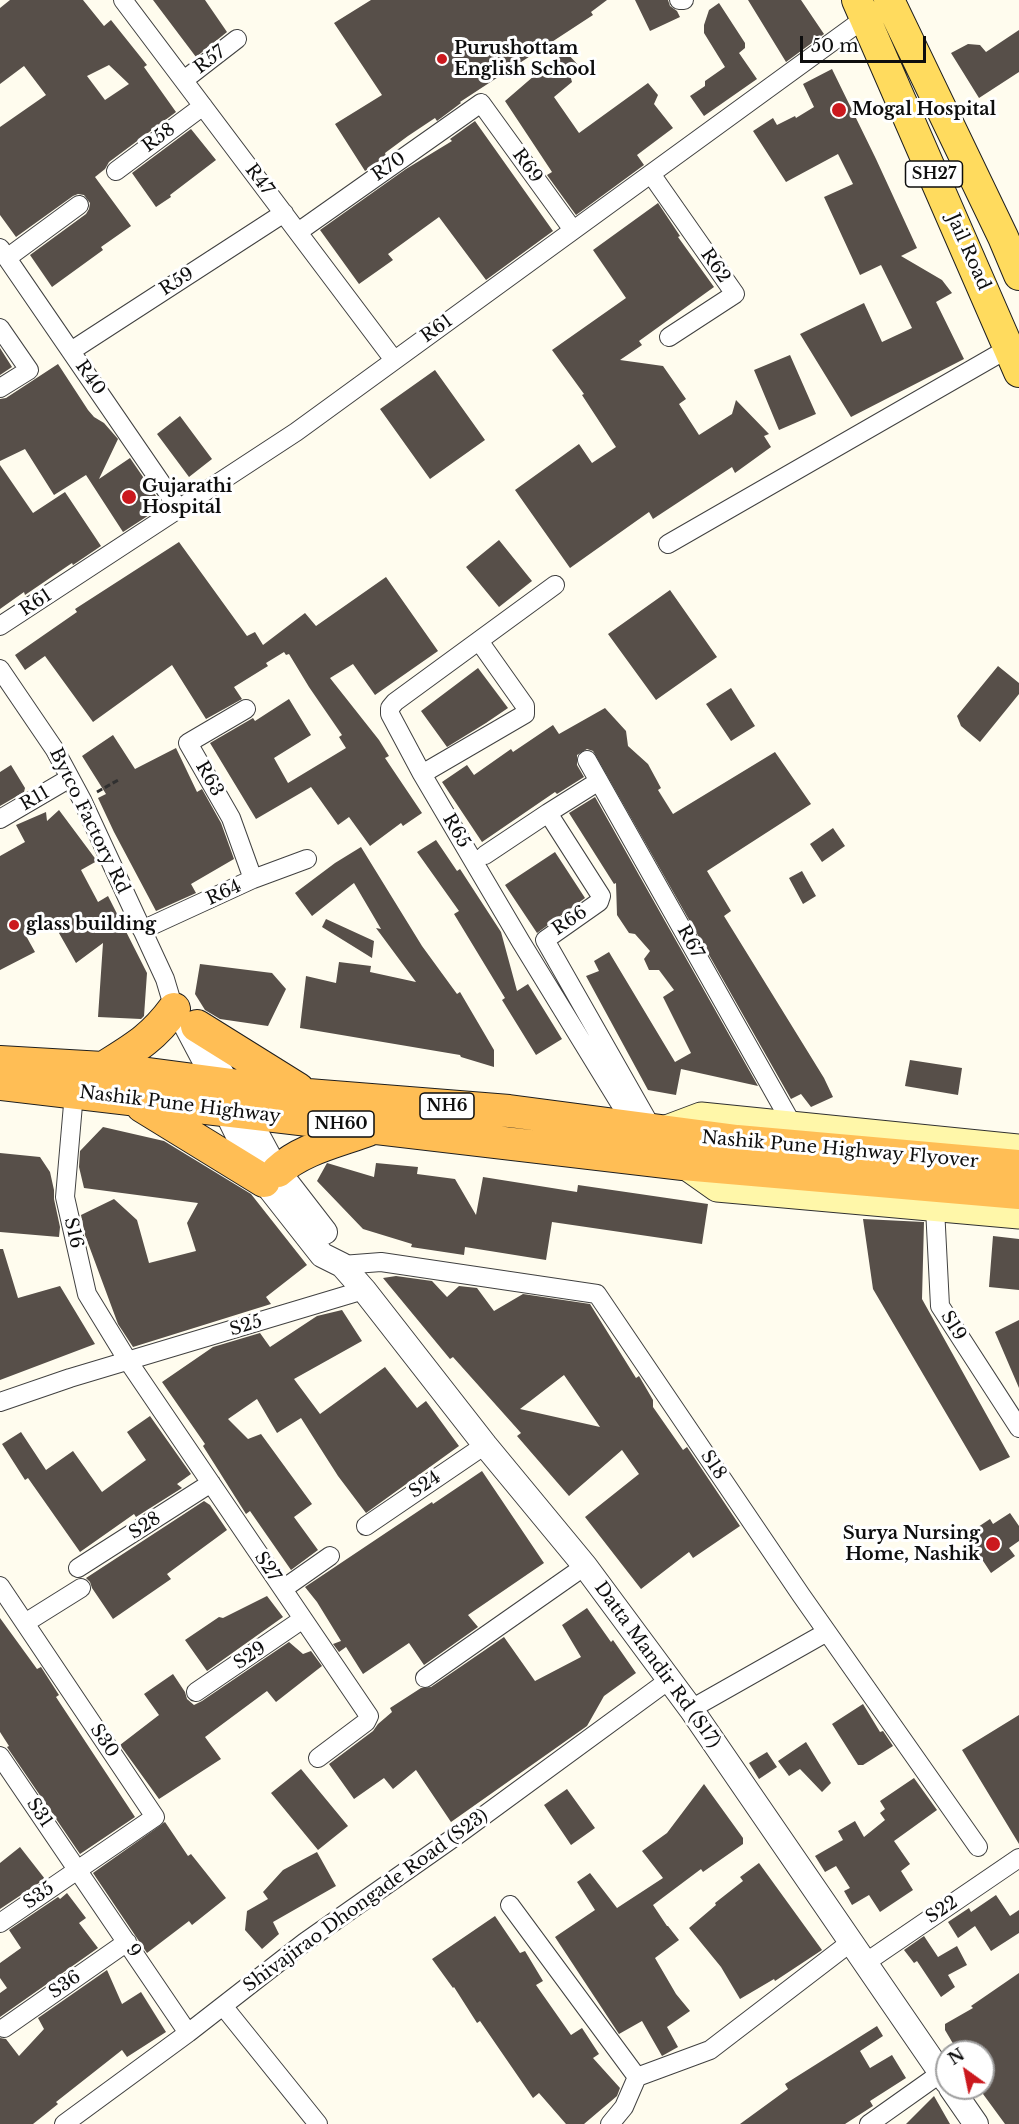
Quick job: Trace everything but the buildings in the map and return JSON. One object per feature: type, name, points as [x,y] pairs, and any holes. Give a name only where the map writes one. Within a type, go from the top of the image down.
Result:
[{"type":"highway","points":[[103,1068],[146,1041],[160,1028],[185,1018],[308,1095]]},
{"type":"highway","name":"Nashik Pune Highway","points":[[0,1062],[103,1068],[229,1098],[375,1127],[683,1164]]},
{"type":"highway","name":"Nashik Pune Highway","points":[[0,1084],[133,1100],[308,1095],[509,1111],[650,1129]]},
{"type":"highway","points":[[133,1100],[271,1176],[290,1161],[375,1127]]},
{"type":"highway","name":"Nashik Pune Highway Flyover","points":[[650,1129],[737,1141],[1019,1166]]},
{"type":"highway","name":"Nashik Pune Highway Flyover","points":[[683,1164],[1019,1193]]},
{"type":"main road","points":[[889,0],[1019,275]]},
{"type":"main road","name":"Jail Road","points":[[861,9],[1014,360]]},
{"type":"main road","points":[[650,1129],[701,1116],[1019,1148]]},
{"type":"main road","points":[[683,1164],[717,1188],[1019,1215]]},
{"type":"street","name":"R47","points":[[123,0],[394,360]]},
{"type":"street","points":[[679,0],[684,0]]},
{"type":"street","name":"R61","points":[[0,626],[296,432],[651,174],[861,9]]},
{"type":"street","name":"R57","points":[[184,80],[237,39]]},
{"type":"street","name":"R69","points":[[481,103],[573,230]]},
{"type":"street","name":"R70","points":[[298,232],[481,103]]},
{"type":"street","name":"R58","points":[[116,171],[203,106]]},
{"type":"street","name":"R62","points":[[651,174],[735,294],[669,337]]},
{"type":"street","points":[[3,253],[79,205]]},
{"type":"street","name":"R59","points":[[71,351],[284,213]]},
{"type":"street","name":"R40","points":[[3,253],[179,509]]},
{"type":"street","points":[[0,328],[28,370],[0,388]]},
{"type":"street","points":[[668,544],[1014,360]]},
{"type":"street","name":"R65","points":[[555,585],[395,702],[390,708],[391,720],[527,950],[650,1129]]},
{"type":"street","points":[[422,774],[525,714],[525,706],[479,640]]},
{"type":"street","name":"Bytco Factory Rd","points":[[0,669],[55,750],[82,800],[165,979],[229,1098]]},
{"type":"street","name":"R63","points":[[246,709],[188,743],[231,818],[254,879]]},
{"type":"street","name":"R67","points":[[587,760],[792,1124]]},
{"type":"street","name":"R11","points":[[0,819],[70,778]]},
{"type":"street","points":[[485,855],[599,782]]},
{"type":"street","name":"R66","points":[[548,813],[601,896],[599,902],[545,940],[650,1129]]},
{"type":"street","name":"R64","points":[[141,930],[254,879],[307,859]]},
{"type":"street","points":[[527,950],[545,940]]},
{"type":"street","name":"Bytco Factory Rd","points":[[165,979],[184,1003],[185,1018],[229,1098]]},
{"type":"street","name":"S16","points":[[74,1093],[65,1197],[87,1294],[128,1361]]},
{"type":"street","name":"Datta Mandir Rd (S17)","points":[[229,1098],[267,1156],[271,1176],[336,1246],[342,1265],[485,1445],[585,1566],[691,1708],[935,2065]]},
{"type":"street","name":"S19","points":[[935,1208],[940,1306],[1019,1428]]},
{"type":"street","name":"S18","points":[[342,1265],[381,1262],[597,1294],[827,1632],[978,1846]]},
{"type":"street","name":"S25","points":[[0,1402],[70,1378],[364,1290]]},
{"type":"street","name":"S27","points":[[128,1361],[369,1716],[366,1722],[318,1758]]},
{"type":"street","name":"S24","points":[[366,1526],[485,1445]]},
{"type":"street","name":"S28","points":[[78,1568],[211,1483]]},
{"type":"street","points":[[283,1589],[330,1556]]},
{"type":"street","points":[[424,1678],[585,1566]]},
{"type":"street","name":"S30","points":[[0,1586],[155,1817],[77,1870]]},
{"type":"street","points":[[25,1623],[81,1588]]},
{"type":"street","name":"S29","points":[[196,1692],[303,1620]]},
{"type":"street","points":[[691,1708],[827,1632]]},
{"type":"street","name":"Shivajirao Dhongade Road (S23)","points":[[64,2124],[188,2033],[305,1942],[456,1836],[669,1680]]},
{"type":"street","name":"S31","points":[[0,1756],[77,1870]]},
{"type":"street","name":"S22","points":[[865,1963],[1019,1858]]},
{"type":"street","name":"S35","points":[[0,1923],[77,1870]]},
{"type":"street","name":"9","points":[[77,1870],[188,2033]]},
{"type":"street","points":[[510,1905],[637,2077]]},
{"type":"street","name":"S36","points":[[4,2028],[127,1942]]},
{"type":"street","points":[[610,2124],[624,2107],[637,2077],[710,2050],[851,1942]]},
{"type":"street","points":[[223,2006],[318,2124]]},
{"type":"street","points":[[869,2124],[935,2087]]},
{"type":"street","name":"Datta Mandir Rd (S17)","points":[[958,2100],[973,2123]]},
{"type":"path","points":[[82,800],[120,779]]},
{"type":"place","name":"Purushottam English School","points":[[442,59]]},
{"type":"place","name":"Mogal Hospital","points":[[839,110]]},
{"type":"place","name":"Gujarathi Hospital","points":[[129,497]]},
{"type":"place","name":"glass building","points":[[14,925]]},
{"type":"place","name":"Surya Nursing Home, Nashik","points":[[993,1544]]}]
